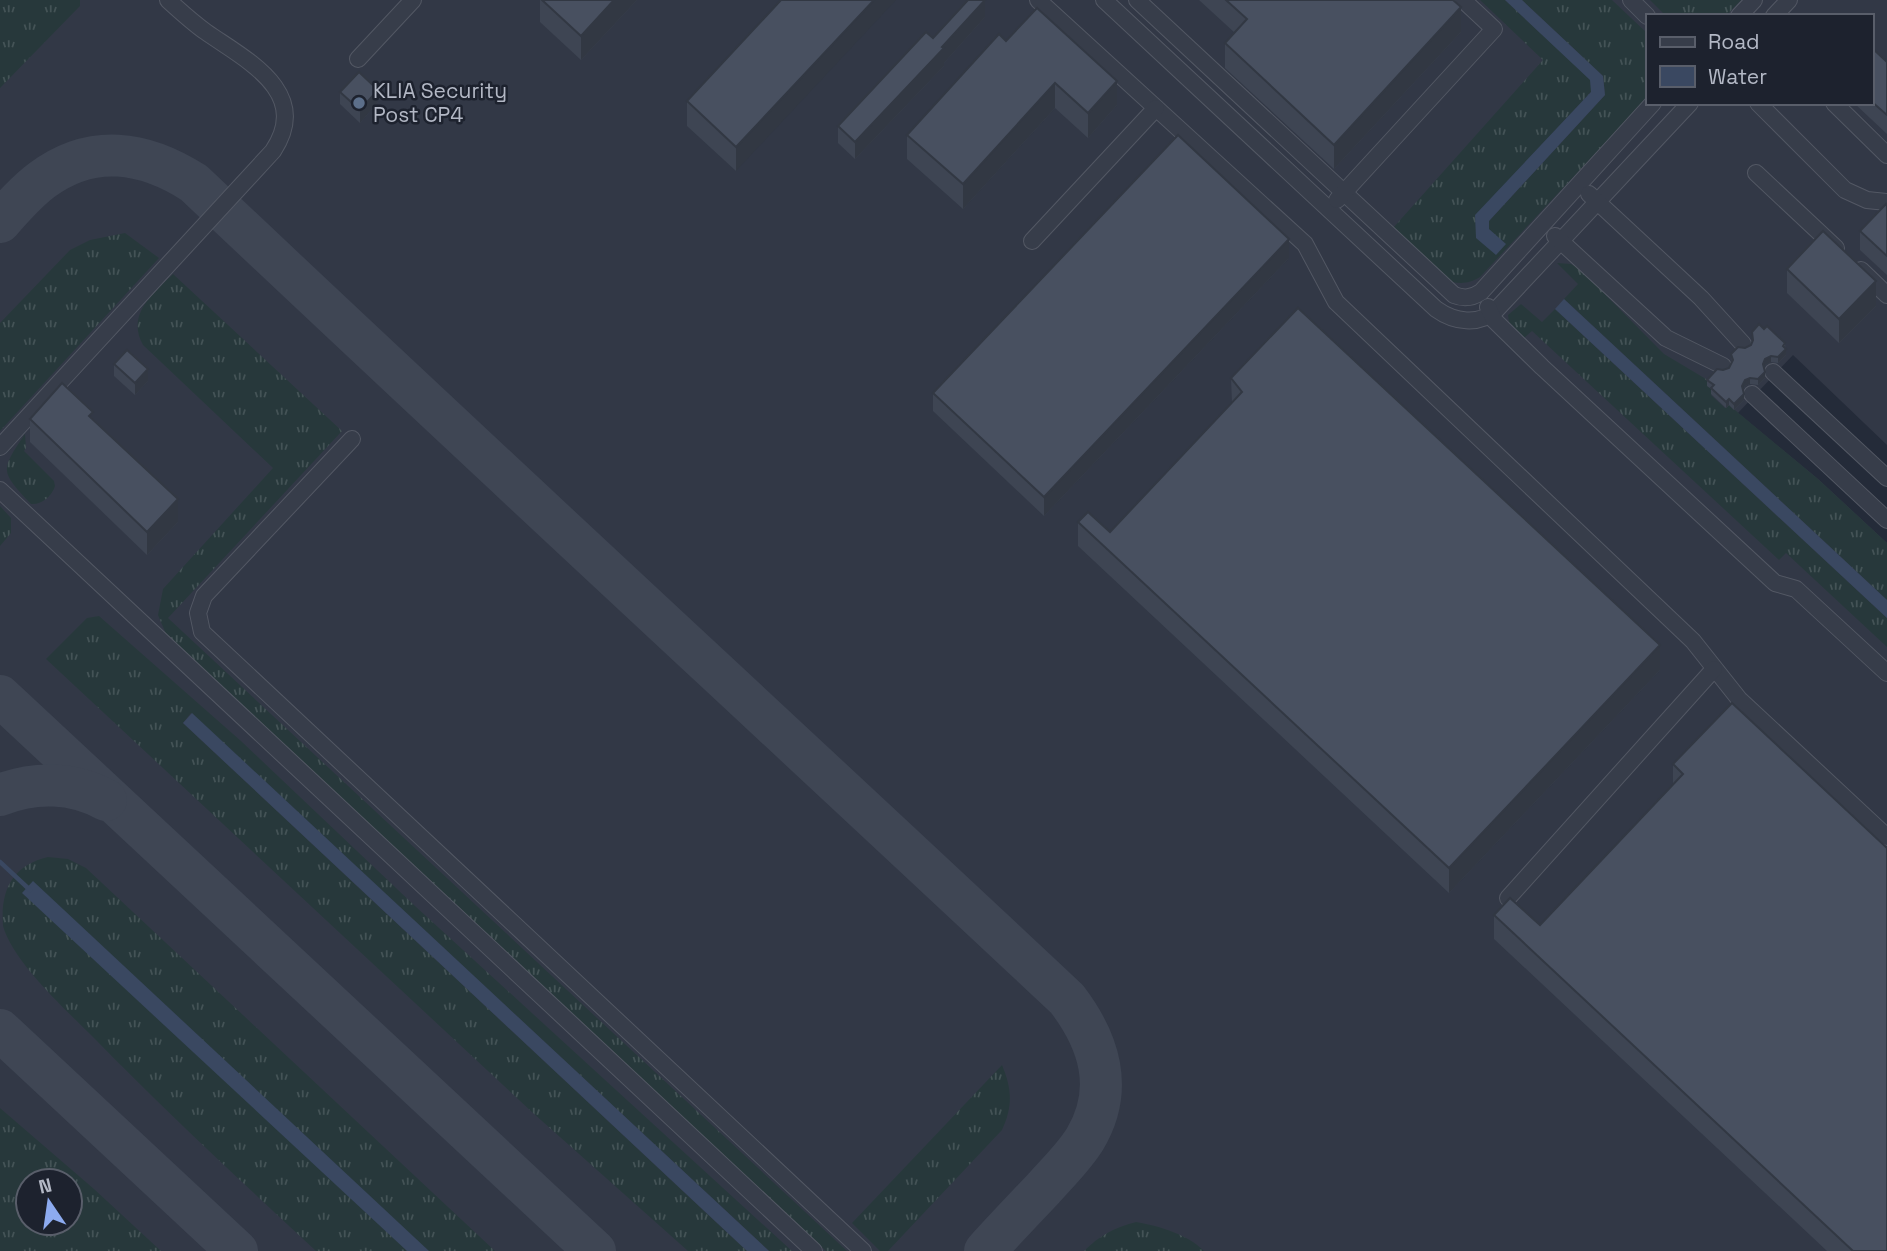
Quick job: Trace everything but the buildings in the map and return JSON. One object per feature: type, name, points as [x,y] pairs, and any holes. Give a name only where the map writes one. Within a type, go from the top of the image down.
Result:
[{"type":"lane","points":[[0,447],[281,140],[284,107],[273,82],[168,0]]},
{"type":"lane","points":[[358,60],[413,0]]},
{"type":"lane","points":[[1038,0],[1305,244],[1336,302],[1693,641],[1739,699],[1887,837]]},
{"type":"lane","points":[[1104,0],[1443,314],[1460,320],[1491,314],[1688,105]]},
{"type":"lane","points":[[1329,209],[1494,29],[1463,0]]},
{"type":"lane","points":[[1630,0],[1646,15]]},
{"type":"lane","points":[[1741,14],[1754,0]]},
{"type":"lane","points":[[1776,14],[1789,0]]},
{"type":"lane","points":[[1124,18],[1140,1],[1343,194],[1454,295],[1469,298],[1487,286],[1651,105]]},
{"type":"lane","points":[[1760,105],[1845,190],[1867,200],[1887,202]]},
{"type":"lane","points":[[1836,105],[1887,155]]},
{"type":"lane","points":[[1032,241],[1156,108]]},
{"type":"lane","points":[[1756,173],[1887,295]]},
{"type":"lane","points":[[1579,186],[1701,298],[1743,344]]},
{"type":"lane","points":[[1543,225],[1666,338],[1723,366]]},
{"type":"lane","points":[[1487,286],[1494,320],[1542,367],[1775,583],[1796,589],[1887,673]]},
{"type":"lane","points":[[1773,372],[1887,478]]},
{"type":"lane","points":[[1752,394],[1887,520]]},
{"type":"lane","points":[[352,439],[204,597],[198,613],[202,632],[863,1251]]},
{"type":"lane","points":[[0,490],[814,1251]]},
{"type":"lane","points":[[1508,898],[1714,669]]},
{"type":"shaded area","points":[[0,0],[1887,0],[1887,445],[1793,355],[1738,413],[1818,479],[1887,543],[1887,1251],[0,1251]]},
{"type":"green space","points":[[0,0],[80,0],[80,6],[0,88]]},
{"type":"green space","points":[[1480,0],[1505,0],[1591,80],[1591,92],[1476,215],[1489,229],[1489,221],[1605,95],[1603,76],[1522,0],[1612,0],[1646,32],[1646,99],[1480,277],[1470,282],[1452,282],[1393,228],[1543,60]]},
{"type":"green space","points":[[1650,0],[1741,0],[1728,14],[1664,14]]},
{"type":"green space","points":[[125,233],[159,258],[0,431],[0,323],[70,250],[90,240]]},
{"type":"green space","points":[[1557,263],[1571,264],[1580,269],[1664,354],[1711,382],[1714,392],[1711,395],[1725,408],[1729,405],[1818,479],[1887,543],[1887,600],[1564,299],[1578,284]]},
{"type":"green space","points":[[173,274],[342,431],[168,618],[847,1251],[826,1251],[166,634],[158,615],[163,589],[273,468],[143,345],[138,324],[140,314],[150,297]]},
{"type":"green space","points":[[1521,304],[1542,322],[1555,309],[1887,618],[1887,647],[1786,553],[1779,560],[1532,331],[1524,338],[1509,322],[1508,315]]},
{"type":"green space","points":[[25,434],[24,451],[54,481],[55,486],[46,499],[35,504],[31,504],[13,484],[7,471],[11,456]]},
{"type":"green space","points":[[0,506],[11,518],[11,533],[0,546]]},
{"type":"green space","points":[[99,616],[241,741],[415,906],[792,1251],[769,1251],[191,713],[183,723],[747,1251],[688,1251],[533,1113],[46,659],[87,618]]},
{"type":"green space","points":[[48,857],[68,859],[86,868],[495,1251],[316,1251],[120,1065],[55,1000],[17,955],[3,926],[7,890],[18,872]]},
{"type":"green space","points":[[1002,1065],[1010,1098],[1002,1130],[888,1251],[880,1251],[852,1223]]},
{"type":"green space","points":[[0,1108],[68,1167],[14,1167],[14,1237],[84,1237],[84,1180],[161,1251],[0,1251]]},
{"type":"green space","points":[[1136,1222],[1172,1232],[1204,1251],[1084,1251],[1108,1233]]},
{"type":"water","points":[[1505,0],[1522,0],[1603,76],[1605,95],[1489,221],[1489,229],[1506,244],[1496,255],[1476,238],[1475,215],[1591,92],[1590,80]]},
{"type":"water","points":[[1564,299],[1887,600],[1887,618],[1555,309]]},
{"type":"water","points":[[192,713],[769,1251],[747,1251],[183,723]]},
{"type":"water","points":[[33,881],[429,1251],[407,1251],[22,893]]},
{"type":"waterway","points":[[0,862],[30,890]]},
{"type":"taxiway","points":[[0,222],[42,180],[61,168],[99,156],[137,158],[175,172],[194,183],[1067,999],[1088,1032],[1099,1066],[1101,1084],[1094,1120],[1085,1139],[1071,1158],[985,1251]]},
{"type":"taxiway","points":[[0,696],[595,1251]]},
{"type":"taxiway","points":[[0,795],[27,787],[54,786],[80,790],[106,800]]},
{"type":"taxiway","points":[[0,1030],[237,1251]]},
{"type":"place","name":"KLIA Security Post CP4","points":[[359,103]]}]
